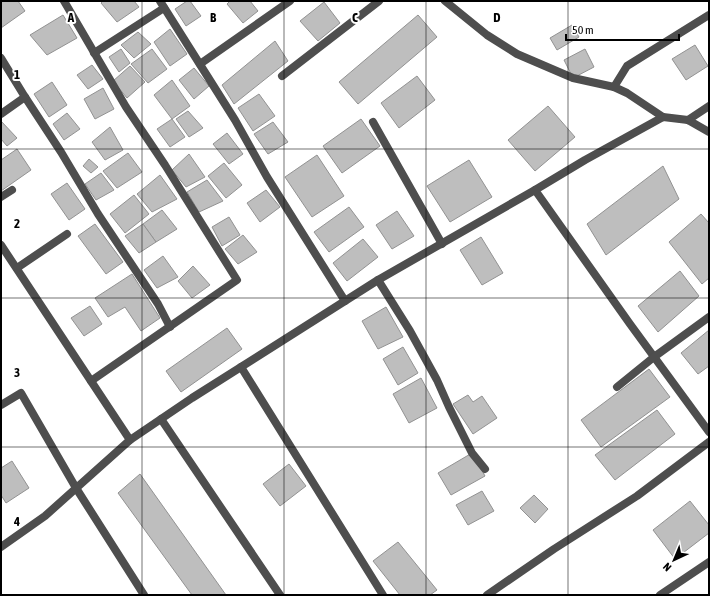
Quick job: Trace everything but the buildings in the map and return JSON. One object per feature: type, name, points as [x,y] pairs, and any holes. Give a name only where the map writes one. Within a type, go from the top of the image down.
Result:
[{"type":"street","points":[[64,1],[126,107],[165,165],[237,280],[91,381]]},
{"type":"street","points":[[200,64],[290,1]]},
{"type":"street","points":[[282,76],[379,1]]},
{"type":"street","points":[[446,1],[487,35],[517,54],[573,78],[614,87],[627,93],[662,117],[688,120],[709,132]]},
{"type":"street","points":[[94,53],[162,4],[235,120],[271,184],[344,301]]},
{"type":"street","points":[[614,87],[627,66],[709,15]]},
{"type":"street","points":[[1,58],[61,152],[98,214],[158,304],[170,327]]},
{"type":"street","points":[[1,114],[25,97]]},
{"type":"street","points":[[688,120],[709,106]]},
{"type":"street","points":[[1,548],[45,516],[130,440],[240,367],[378,280],[662,117]]},
{"type":"street","points":[[373,122],[442,244]]},
{"type":"street","points":[[1,197],[12,190]]},
{"type":"street","points":[[535,190],[709,432]]},
{"type":"street","points":[[17,268],[67,234]]},
{"type":"street","points":[[1,245],[130,440]]},
{"type":"street","points":[[378,280],[410,331],[437,380],[472,453],[486,469]]},
{"type":"street","points":[[618,387],[654,357],[709,318]]},
{"type":"street","points":[[240,367],[383,595]]},
{"type":"street","points":[[1,405],[21,393],[76,488],[144,595]]},
{"type":"street","points":[[161,419],[280,595]]},
{"type":"street","points":[[487,595],[554,549],[637,496],[709,442]]},
{"type":"street","points":[[660,595],[709,562]]}]
